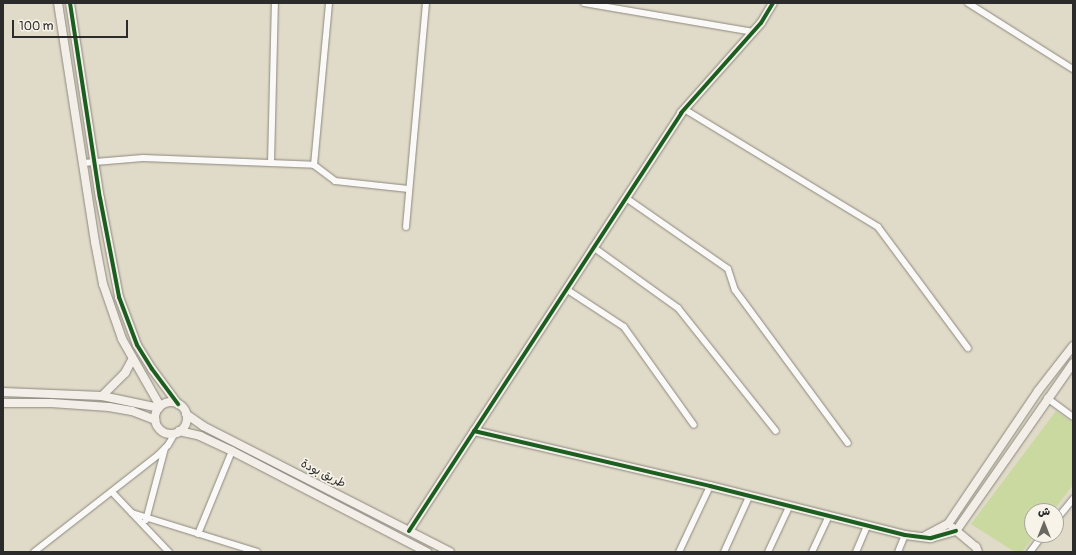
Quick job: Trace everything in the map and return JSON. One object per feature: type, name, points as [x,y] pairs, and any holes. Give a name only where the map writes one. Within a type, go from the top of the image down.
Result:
[{"type":"street","points":[[58,3],[95,242],[104,284],[117,327],[132,360],[159,407],[155,420]]},
{"type":"street","points":[[34,552],[112,492],[165,448],[185,424],[186,414],[152,369],[140,350],[124,311],[114,273],[94,162],[70,3]]},
{"type":"street","points":[[271,163],[275,3]]},
{"type":"street","points":[[314,165],[329,3]]},
{"type":"street","points":[[406,227],[426,3]]},
{"type":"street","points":[[584,3],[754,32]]},
{"type":"street","points":[[409,531],[684,109],[754,32],[773,3]]},
{"type":"street","points":[[968,3],[1073,69]]},
{"type":"street","points":[[684,109],[878,227],[968,348]]},
{"type":"street","points":[[83,163],[143,158],[314,165],[335,180],[409,189]]},
{"type":"street","points":[[626,198],[728,269],[735,290],[848,443]]},
{"type":"street","points":[[593,247],[678,308],[776,431]]},
{"type":"street","points":[[566,289],[624,327],[694,425]]},
{"type":"street","points":[[922,538],[948,524],[1038,391],[1073,346]]},
{"type":"street","points":[[102,396],[125,373],[132,360]]},
{"type":"street","points":[[474,431],[710,486],[905,535],[922,538],[943,536],[956,531],[1072,365]]},
{"type":"street","points":[[3,392],[102,396],[159,407],[168,402],[178,404]]},
{"type":"street","points":[[1048,398],[1073,417]]},
{"type":"street","points":[[3,403],[51,403],[109,407],[132,411],[155,420],[160,429],[169,434],[177,432]]},
{"type":"street","name":"طريق بودة","points":[[186,414],[203,426],[450,552]]},
{"type":"street","name":"طريق بودة","points":[[177,432],[200,436],[232,451],[427,552]]},
{"type":"street","points":[[144,525],[165,448]]},
{"type":"street","points":[[198,534],[232,451]]},
{"type":"street","points":[[679,552],[710,486]]},
{"type":"street","points":[[112,492],[169,552]]},
{"type":"street","points":[[335,505],[340,496]]},
{"type":"street","points":[[724,552],[749,497]]},
{"type":"street","points":[[1064,510],[1073,499]]},
{"type":"street","points":[[768,552],[789,507]]},
{"type":"street","points":[[132,513],[257,552]]},
{"type":"street","points":[[812,552],[829,516]]},
{"type":"street","points":[[948,524],[976,547],[978,552]]},
{"type":"street","points":[[856,552],[868,526]]},
{"type":"street","points":[[898,552],[905,535]]},
{"type":"street","points":[[1030,552],[1037,543]]},
{"type":"green space","points":[[1056,411],[1073,423],[1073,485],[1059,503],[1024,503],[1024,543],[1029,543],[1022,552],[1015,552],[971,524]]},
{"type":"cycle path","points":[[70,3],[100,198],[119,297],[137,345],[152,369],[178,404]]},
{"type":"cycle path","points":[[409,531],[681,113],[761,23],[773,3]]},
{"type":"cycle path","points":[[474,431],[710,486],[905,535],[931,538],[956,531]]}]
